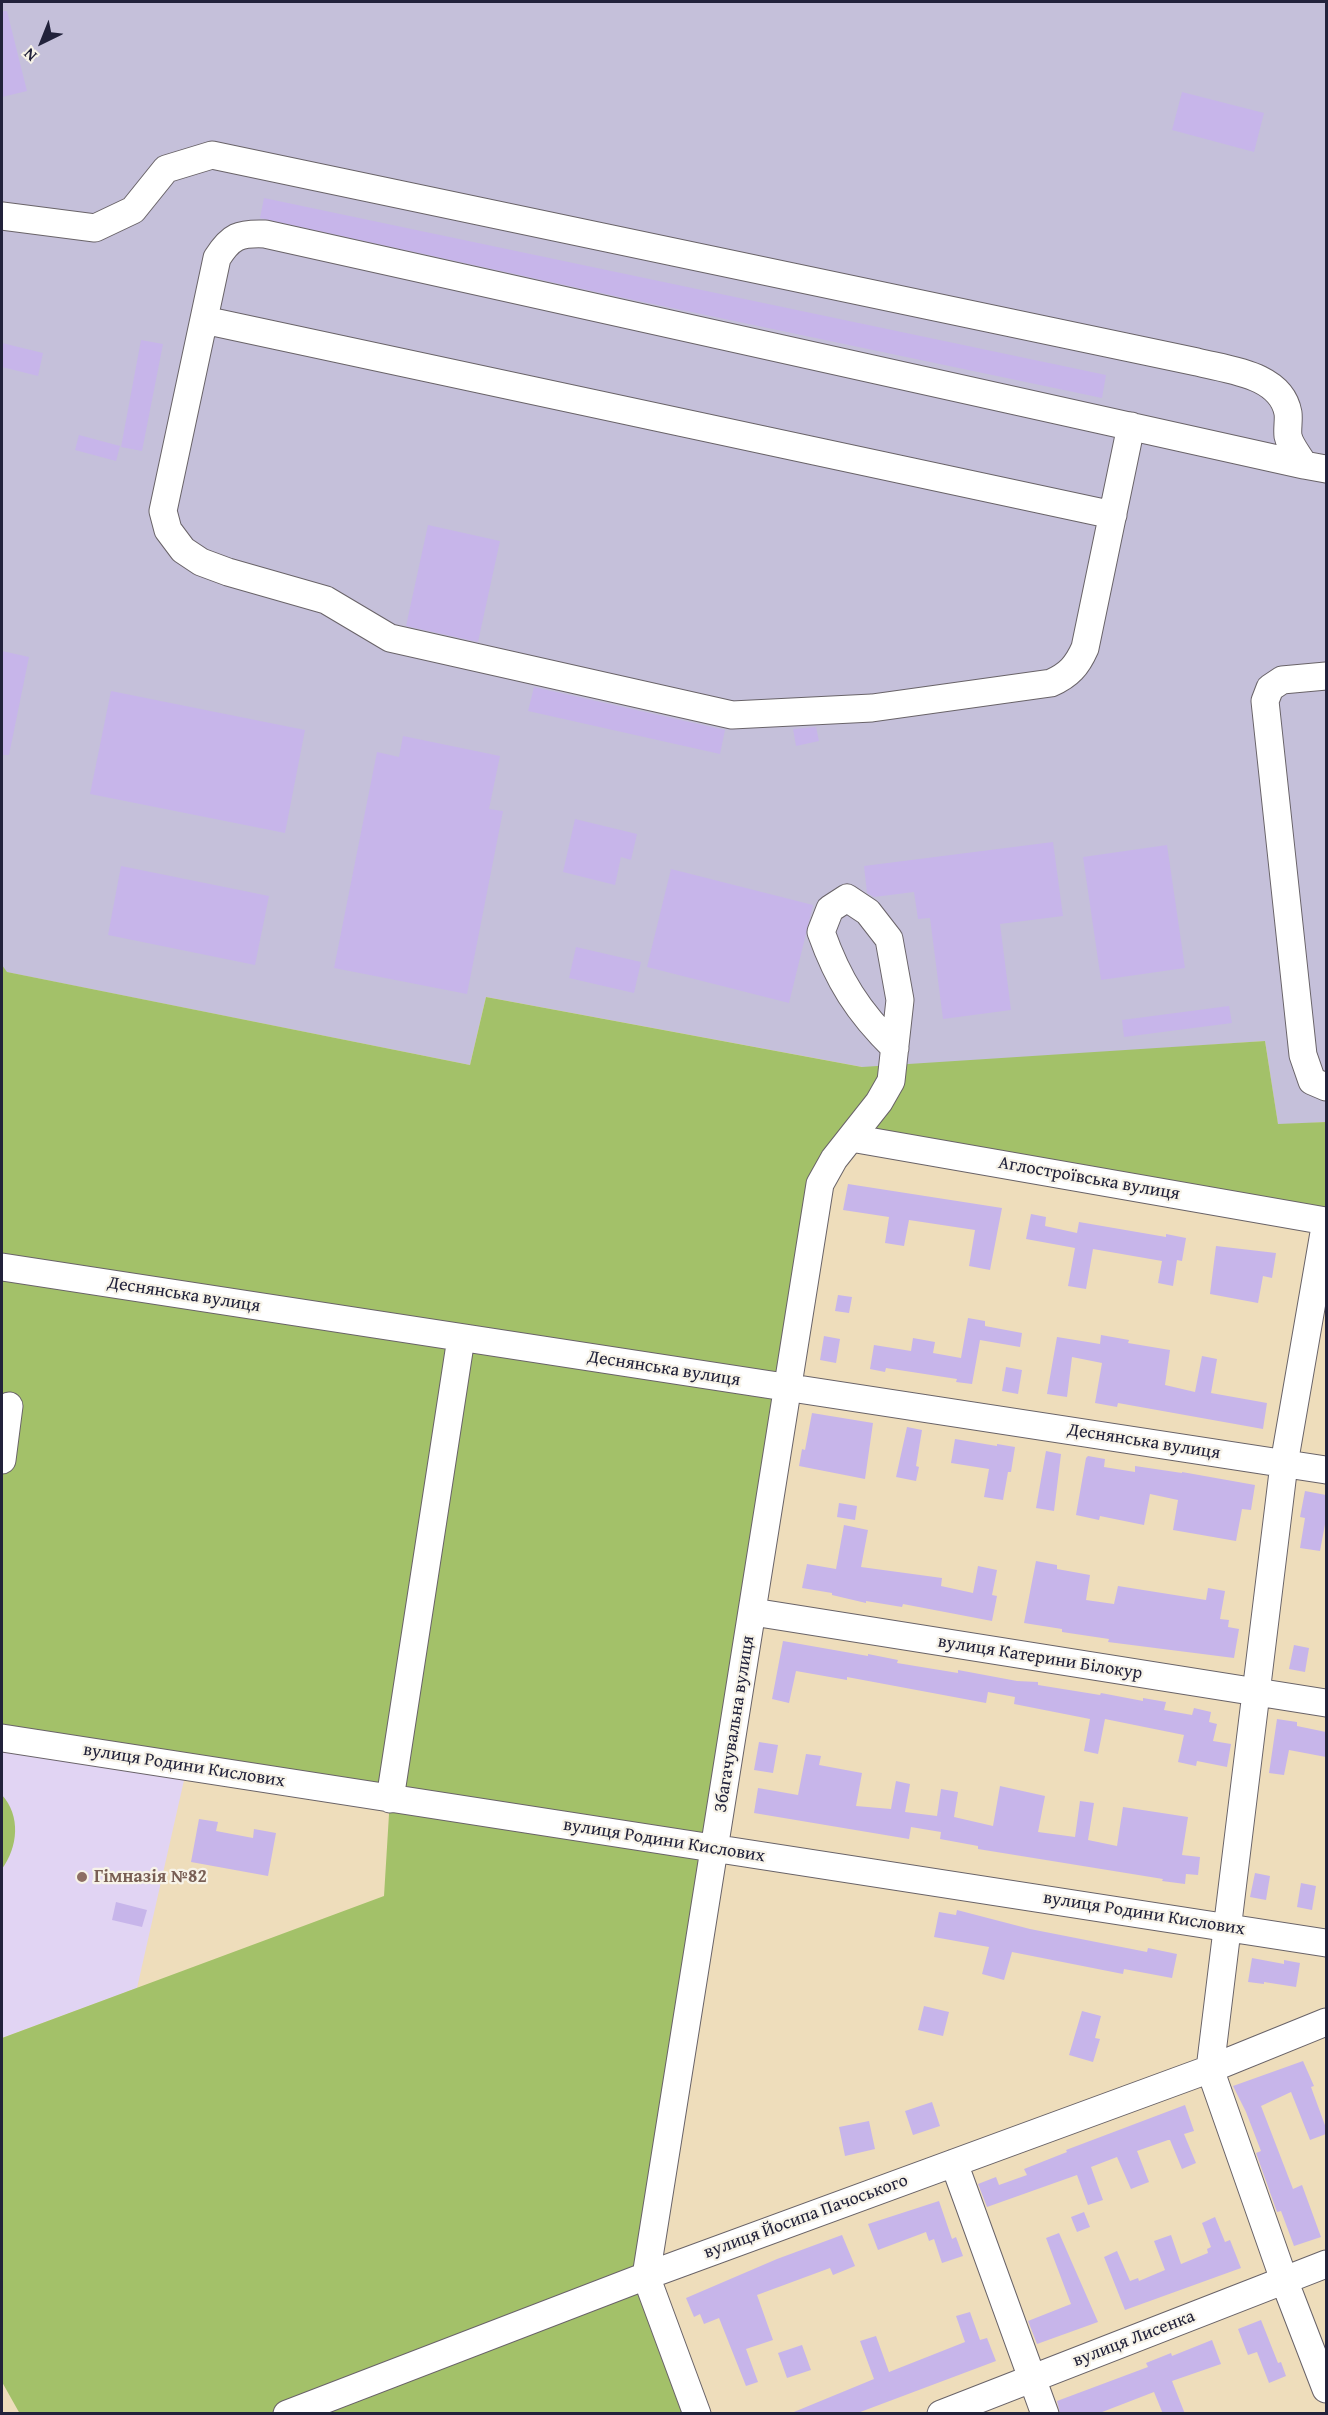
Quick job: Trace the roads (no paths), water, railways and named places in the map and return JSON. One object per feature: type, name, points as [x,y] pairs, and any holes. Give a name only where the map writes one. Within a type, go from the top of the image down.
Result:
[{"type":"street","points":[[2,216],[95,228],[133,210],[166,169],[212,155],[1173,357],[1239,374],[1269,384],[1281,396],[1288,412],[1288,437],[1315,467]]},
{"type":"street","points":[[1131,426],[1085,648],[1078,664],[1067,675],[1051,683],[872,708],[732,716],[390,638],[326,600],[201,562],[183,550],[168,530],[163,511],[217,258],[235,237],[247,234],[265,234],[1131,426],[1315,467]]},
{"type":"street","points":[[204,320],[1113,515]]},
{"type":"street","points":[[1326,676],[1282,680],[1270,688],[1265,701],[1303,1055],[1312,1081],[1326,1087]]},
{"type":"street","name":"Збагачувальна вулиця","points":[[698,2414],[646,2276],[820,1184],[834,1158],[879,1102],[891,1081],[895,1048],[900,1000],[889,939],[868,912],[847,898],[830,909],[821,932],[844,987],[875,1029],[895,1048]]},
{"type":"street","name":"Аглостроївська вулиця","points":[[850,1138],[1326,1221]]},
{"type":"street","points":[[1326,1221],[1284,1464],[1210,2069],[1284,2280],[1326,2389]]},
{"type":"street","name":"Деснянська вулиця","points":[[2,1267],[1326,1470]]},
{"type":"street","points":[[390,1799],[461,1338]]},
{"type":"street","points":[[2,1460],[9,1406]]},
{"type":"street","name":"вулиця Катерини Білокур","points":[[753,1612],[1326,1703]]},
{"type":"street","name":"вулиця Родини Кислових","points":[[2,1738],[1326,1942]]},
{"type":"street","name":"вулиця Йосипа Пачоського","points":[[287,2414],[646,2276],[1210,2069],[1326,2022]]},
{"type":"street","points":[[954,2163],[1045,2414]]},
{"type":"street","name":"вулиця Лисенка","points":[[941,2414],[1326,2264]]},
{"type":"place","name":"Гімназія №82","points":[[82,1877]]}]
